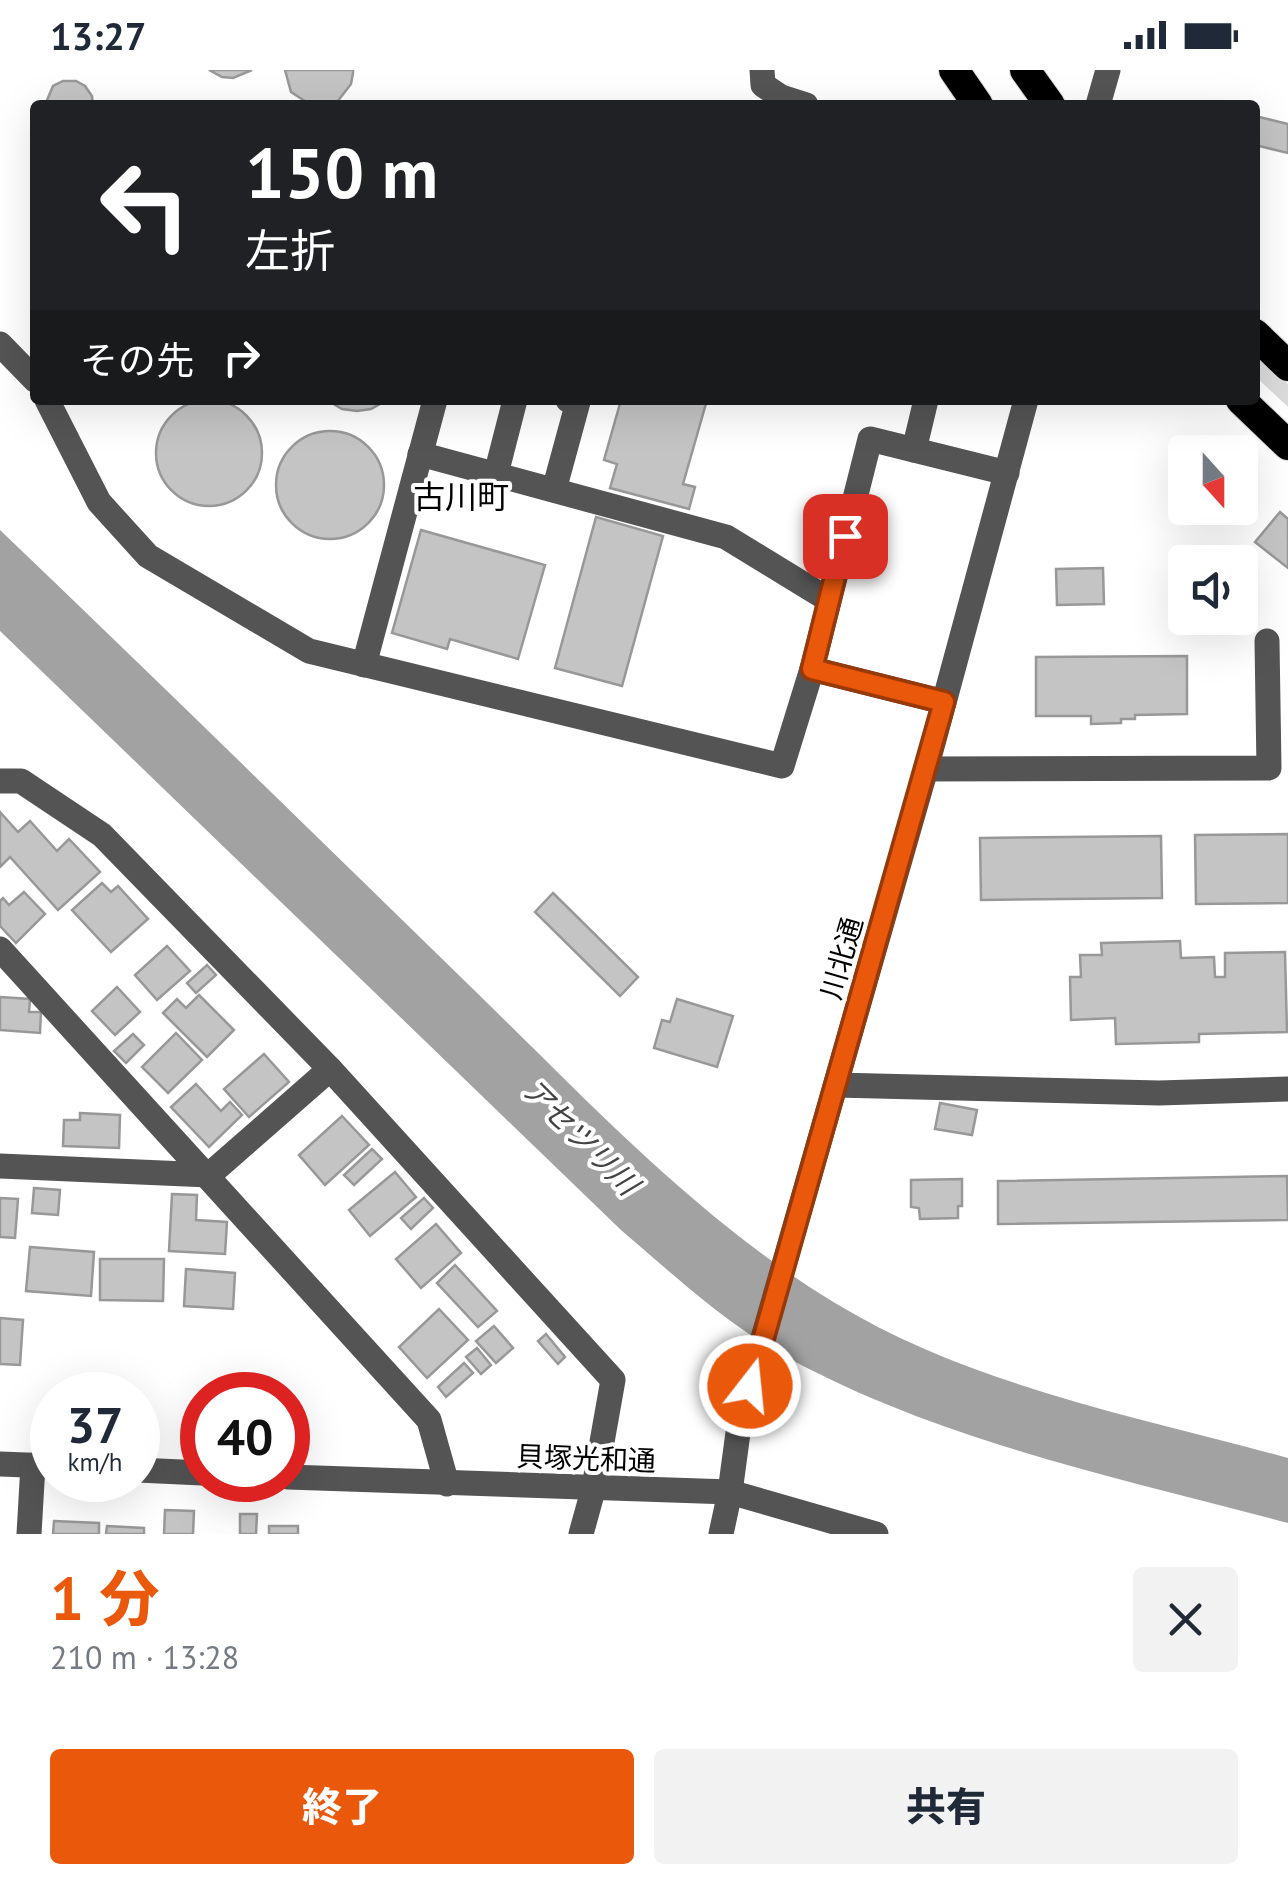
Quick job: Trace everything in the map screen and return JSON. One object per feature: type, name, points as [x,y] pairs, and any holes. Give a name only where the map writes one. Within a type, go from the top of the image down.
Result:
[{"type":"highway","points":[[954,70],[975,100]]},
{"type":"highway","points":[[1025,70],[1046,100]]},
{"type":"highway","points":[[1260,339],[1288,366]]},
{"type":"highway","points":[[1246,405],[1288,445]]},
{"type":"street","points":[[762,70],[763,84],[790,100]]},
{"type":"street","points":[[1099,100],[1108,70]]},
{"type":"street","points":[[0,344],[30,375]]},
{"type":"street","points":[[50,405],[98,502],[148,556],[309,651],[782,766],[812,669],[870,439],[1007,473]]},
{"type":"street","points":[[364,664],[434,405]]},
{"type":"street","points":[[496,474],[515,405]]},
{"type":"street","points":[[554,490],[577,405]]},
{"type":"street","points":[[914,450],[925,405]]},
{"type":"street","name":"川北通","points":[[720,1534],[740,1418],[926,769],[1025,405]]},
{"type":"street","points":[[420,454],[726,536],[829,600]]},
{"type":"street","points":[[926,769],[1269,768],[1267,641]]},
{"type":"street","points":[[812,669],[944,702]]},
{"type":"street","points":[[0,781],[21,781],[102,835],[330,1069],[613,1380],[594,1488],[581,1534]]},
{"type":"street","points":[[0,949],[429,1420],[447,1484]]},
{"type":"street","points":[[0,1166],[209,1176],[330,1069]]},
{"type":"street","points":[[836,1086],[1159,1094],[1288,1089]]},
{"type":"street","points":[[0,1464],[30,1465]]},
{"type":"street","name":"貝塚光和通","points":[[310,1478],[730,1492],[876,1534]]},
{"type":"street","points":[[29,1534],[36,1502]]},
{"type":"shaded area","points":[[1260,360],[1288,384],[1288,407],[1260,381]]},
{"type":"water","name":"アセツリ川","points":[[0,530],[602,1115],[737,1235],[835,1303],[942,1356],[1056,1396],[1288,1458],[1288,1523],[1034,1455],[909,1413],[790,1359],[723,1315],[621,1230],[0,631]]},
{"type":"building","points":[[209,70],[252,70],[233,78]]},
{"type":"building","points":[[285,70],[353,70],[351,84],[339,100],[303,100],[291,92]]},
{"type":"building","points":[[76,81],[85,86],[92,100],[47,100],[53,86]]},
{"type":"building","points":[[1260,117],[1288,124],[1288,153],[1260,146]]},
{"type":"building","points":[[187,405],[231,405],[253,424],[261,443],[261,463],[253,482],[238,497],[219,505],[199,505],[180,497],[165,482],[157,463],[160,433],[172,416]]},
{"type":"building","points":[[335,405],[378,405],[357,411]]},
{"type":"building","points":[[620,405],[706,405],[683,484],[695,487],[689,509],[610,488],[617,464],[604,460]]},
{"type":"building","points":[[330,431],[351,435],[368,447],[380,464],[384,485],[380,506],[368,523],[351,535],[330,539],[309,535],[292,523],[280,506],[276,485],[280,464],[292,447],[309,435]]},
{"type":"building","points":[[1280,512],[1288,519],[1288,568],[1255,542]]},
{"type":"building","points":[[596,517],[663,536],[622,686],[555,668]]},
{"type":"building","points":[[421,530],[545,565],[518,659],[450,639],[447,649],[392,633]]},
{"type":"building","points":[[1103,568],[1104,604],[1057,605],[1056,569]]},
{"type":"building","points":[[1187,656],[1187,714],[1135,715],[1135,719],[1121,719],[1121,723],[1091,724],[1091,716],[1036,716],[1036,657]]},
{"type":"building","points":[[0,812],[18,832],[30,821],[57,851],[69,839],[100,872],[58,910],[10,857],[0,867]]},
{"type":"building","points":[[1288,834],[1288,903],[1196,904],[1195,835]]},
{"type":"building","points":[[1161,836],[1162,898],[981,900],[980,838]]},
{"type":"building","points":[[102,883],[111,892],[118,886],[148,919],[111,952],[72,910]]},
{"type":"building","points":[[24,892],[45,914],[16,943],[0,926],[0,901],[3,898],[9,905]]},
{"type":"building","points":[[553,893],[638,977],[620,996],[535,912]]},
{"type":"building","points":[[1180,941],[1181,958],[1214,957],[1215,977],[1225,977],[1225,953],[1285,952],[1287,1032],[1199,1034],[1199,1042],[1116,1044],[1115,1018],[1071,1020],[1070,977],[1081,977],[1080,955],[1102,955],[1101,943]]},
{"type":"building","points":[[167,946],[190,971],[157,1000],[135,975]]},
{"type":"building","points":[[207,965],[216,975],[196,993],[187,983]]},
{"type":"building","points":[[117,987],[140,1012],[115,1035],[92,1011]]},
{"type":"building","points":[[199,995],[234,1030],[207,1057],[163,1013],[177,999],[186,1008]]},
{"type":"building","points":[[0,997],[30,999],[29,1012],[41,1012],[40,1033],[0,1030]]},
{"type":"building","points":[[677,999],[733,1016],[717,1067],[654,1048],[662,1020],[670,1022]]},
{"type":"building","points":[[176,1033],[202,1060],[168,1093],[142,1067]]},
{"type":"building","points":[[133,1034],[144,1045],[126,1063],[114,1051]]},
{"type":"building","points":[[264,1054],[289,1082],[249,1117],[224,1089]]},
{"type":"building","points":[[196,1084],[221,1111],[230,1102],[242,1115],[209,1147],[171,1107]]},
{"type":"building","points":[[940,1103],[977,1110],[972,1135],[935,1129]]},
{"type":"building","points":[[80,1113],[120,1115],[119,1148],[63,1146],[64,1120],[80,1120]]},
{"type":"building","points":[[342,1116],[369,1145],[325,1185],[299,1155]]},
{"type":"building","points":[[372,1149],[382,1159],[354,1185],[344,1175]]},
{"type":"building","points":[[395,1172],[416,1197],[370,1236],[349,1210]]},
{"type":"building","points":[[1287,1176],[1288,1220],[998,1224],[998,1181]]},
{"type":"building","points":[[962,1179],[958,1218],[920,1219],[919,1208],[911,1207],[911,1180]]},
{"type":"building","points":[[34,1188],[60,1190],[58,1215],[32,1213]]},
{"type":"building","points":[[172,1194],[197,1195],[196,1220],[227,1222],[225,1254],[169,1251]]},
{"type":"building","points":[[0,1198],[18,1199],[15,1238],[0,1237]]},
{"type":"building","points":[[424,1198],[433,1208],[411,1229],[401,1218]]},
{"type":"building","points":[[436,1224],[461,1253],[421,1288],[396,1259]]},
{"type":"building","points":[[30,1247],[94,1252],[91,1296],[26,1291]]},
{"type":"building","points":[[100,1259],[164,1259],[163,1301],[100,1300]]},
{"type":"building","points":[[455,1265],[497,1311],[478,1327],[437,1283]]},
{"type":"building","points":[[186,1269],[235,1273],[233,1309],[184,1306]]},
{"type":"building","points":[[439,1309],[468,1340],[427,1378],[399,1347]]},
{"type":"building","points":[[0,1318],[23,1320],[20,1365],[0,1364]]},
{"type":"building","points":[[494,1326],[513,1348],[496,1363],[476,1341]]},
{"type":"building","points":[[546,1334],[565,1357],[558,1364],[538,1341]]},
{"type":"building","points":[[477,1348],[491,1365],[481,1374],[466,1357]]},
{"type":"building","points":[[464,1363],[473,1373],[446,1397],[438,1387]]},
{"type":"building","points":[[165,1510],[194,1511],[193,1534],[164,1534]]},
{"type":"building","points":[[240,1514],[257,1514],[256,1534],[240,1534]]},
{"type":"building","points":[[54,1521],[99,1523],[99,1534],[53,1534]]},
{"type":"building","points":[[107,1526],[144,1528],[144,1534],[106,1534]]},
{"type":"building","points":[[269,1526],[298,1526],[298,1534],[269,1534]]},
{"type":"district","name":"古川町","points":[[461,496]]},
{"type":"route","points":[[750,1386],[944,702],[812,669],[845,536]]}]
